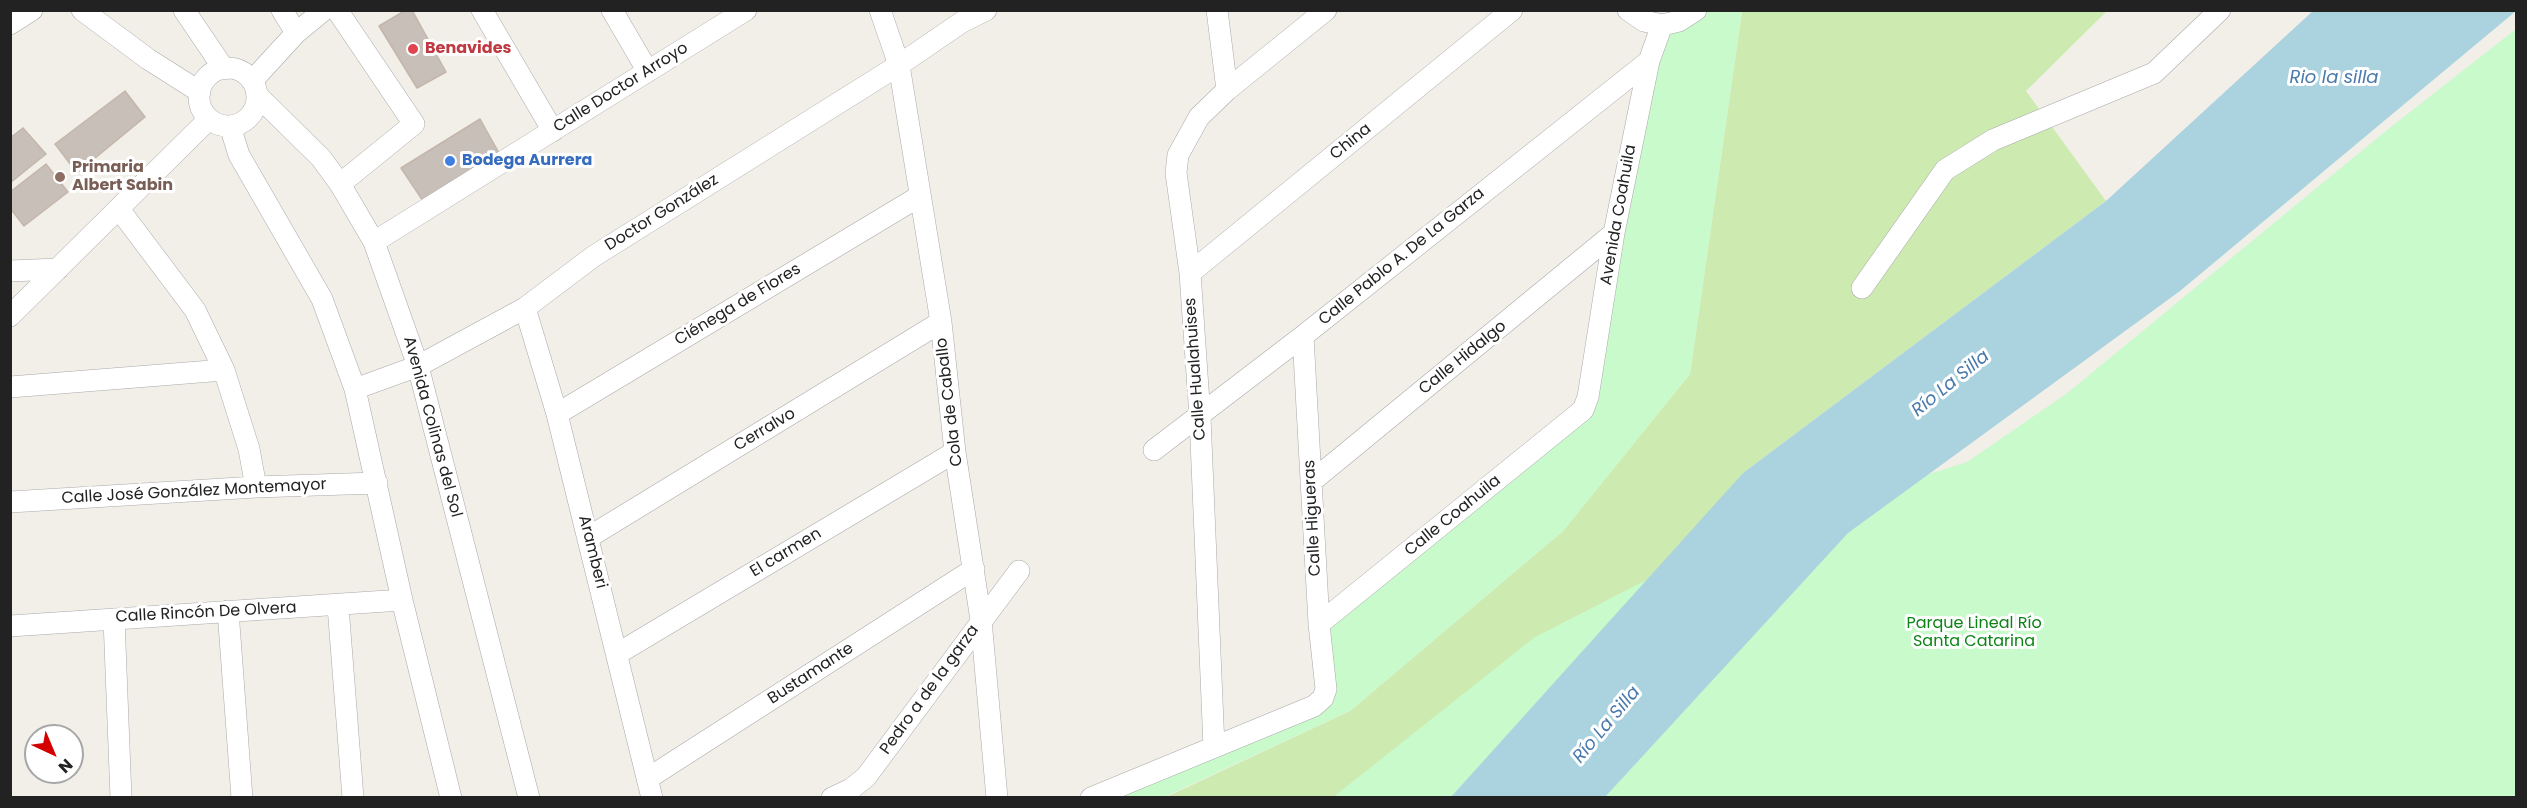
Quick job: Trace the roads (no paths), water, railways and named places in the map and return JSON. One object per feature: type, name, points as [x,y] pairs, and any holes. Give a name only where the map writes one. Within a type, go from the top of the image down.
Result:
[{"type":"street","points":[[10,24],[32,10]]},
{"type":"street","points":[[82,10],[148,59],[200,92]]},
{"type":"street","points":[[184,10],[224,69]]},
{"type":"street","points":[[282,10],[296,33]]},
{"type":"street","points":[[255,88],[238,70],[224,69],[207,78],[200,92],[201,106],[209,119],[215,123],[230,126],[247,120],[253,112],[255,88],[296,33],[324,10]]},
{"type":"street","points":[[337,10],[414,124],[340,184]]},
{"type":"street","points":[[482,10],[553,131]]},
{"type":"street","points":[[612,10],[647,70]]},
{"type":"street","name":"Calle Doctor Arroyo","points":[[374,242],[746,10]]},
{"type":"street","name":"Cola de Caballo","points":[[880,10],[899,64],[941,322],[955,452],[975,569],[997,798]]},
{"type":"street","name":"Doctor González","points":[[355,389],[418,366],[525,308],[594,256],[899,64],[959,16],[986,10]]},
{"type":"street","points":[[1216,10],[1227,90]]},
{"type":"street","name":"Calle Hualahuises","points":[[1214,747],[1200,417],[1190,273],[1176,172],[1178,155],[1199,117],[1227,90],[1326,10]]},
{"type":"street","name":"China","points":[[1190,273],[1512,10]]},
{"type":"street","points":[[1628,10],[1644,21],[1662,25],[1679,21],[1696,10]]},
{"type":"street","points":[[1862,288],[1945,170],[1993,140],[2154,73],[2220,10]]},
{"type":"street","name":"Avenida Coahuila","points":[[1585,407],[1614,233],[1649,61],[1662,25]]},
{"type":"street","name":"Calle Pablo A. De La Garza","points":[[1154,450],[1200,417],[1649,61]]},
{"type":"street","name":"Avenida Colinas del Sol","points":[[255,88],[321,158],[340,184],[374,242],[418,366],[529,798]]},
{"type":"street","points":[[10,316],[209,119]]},
{"type":"street","points":[[230,126],[239,155],[322,299],[355,389],[402,600],[415,643],[451,798]]},
{"type":"street","name":"Ciénega de Flores","points":[[557,414],[920,196]]},
{"type":"street","points":[[119,209],[195,310],[224,370],[249,449],[255,487]]},
{"type":"street","name":"Calle Hidalgo","points":[[1311,482],[1614,233]]},
{"type":"street","points":[[10,271],[58,269]]},
{"type":"street","name":"Aramberi","points":[[525,308],[557,414],[589,537],[649,788]]},
{"type":"street","name":"Cerralvo","points":[[589,537],[941,322]]},
{"type":"street","name":"Calle Higueras","points":[[1214,747],[1314,706],[1323,699],[1326,689],[1319,624],[1303,336]]},
{"type":"street","points":[[10,387],[224,370]]},
{"type":"street","name":"Calle Coahuila","points":[[1319,624],[1580,415],[1585,407]]},
{"type":"street","name":"El carmen","points":[[617,654],[955,452]]},
{"type":"street","name":"Calle José González Montemayor","points":[[10,502],[255,487],[376,483]]},
{"type":"street","name":"Bustamante","points":[[649,788],[975,569]]},
{"type":"street","name":"Pedro a de la garza","points":[[832,798],[851,789],[866,777],[1019,571]]},
{"type":"street","name":"Calle Rincón De Olvera","points":[[10,626],[402,600]]},
{"type":"street","points":[[338,606],[353,798]]},
{"type":"street","points":[[228,610],[242,798]]},
{"type":"street","points":[[114,619],[122,798]]},
{"type":"street","points":[[1091,798],[1214,747]]},
{"type":"water","name":"Rio la silla","points":[[2314,10],[2516,11],[2180,291],[1848,533],[1605,797],[1451,797],[1743,473],[2106,201]]},
{"type":"place","name":"Benavides","points":[[413,49]]},
{"type":"place","name":"Bodega Aurrera","points":[[450,161]]},
{"type":"place","name":"Primaria Albert Sabin","points":[[60,177]]},
{"type":"water label","name":"Río La Silla","points":[[1951,384]]},
{"type":"water label","name":"Río La Silla","points":[[1607,725]]},
{"type":"park label","name":"Parque Lineal Río Santa Catarina","points":[[1974,633]]}]
